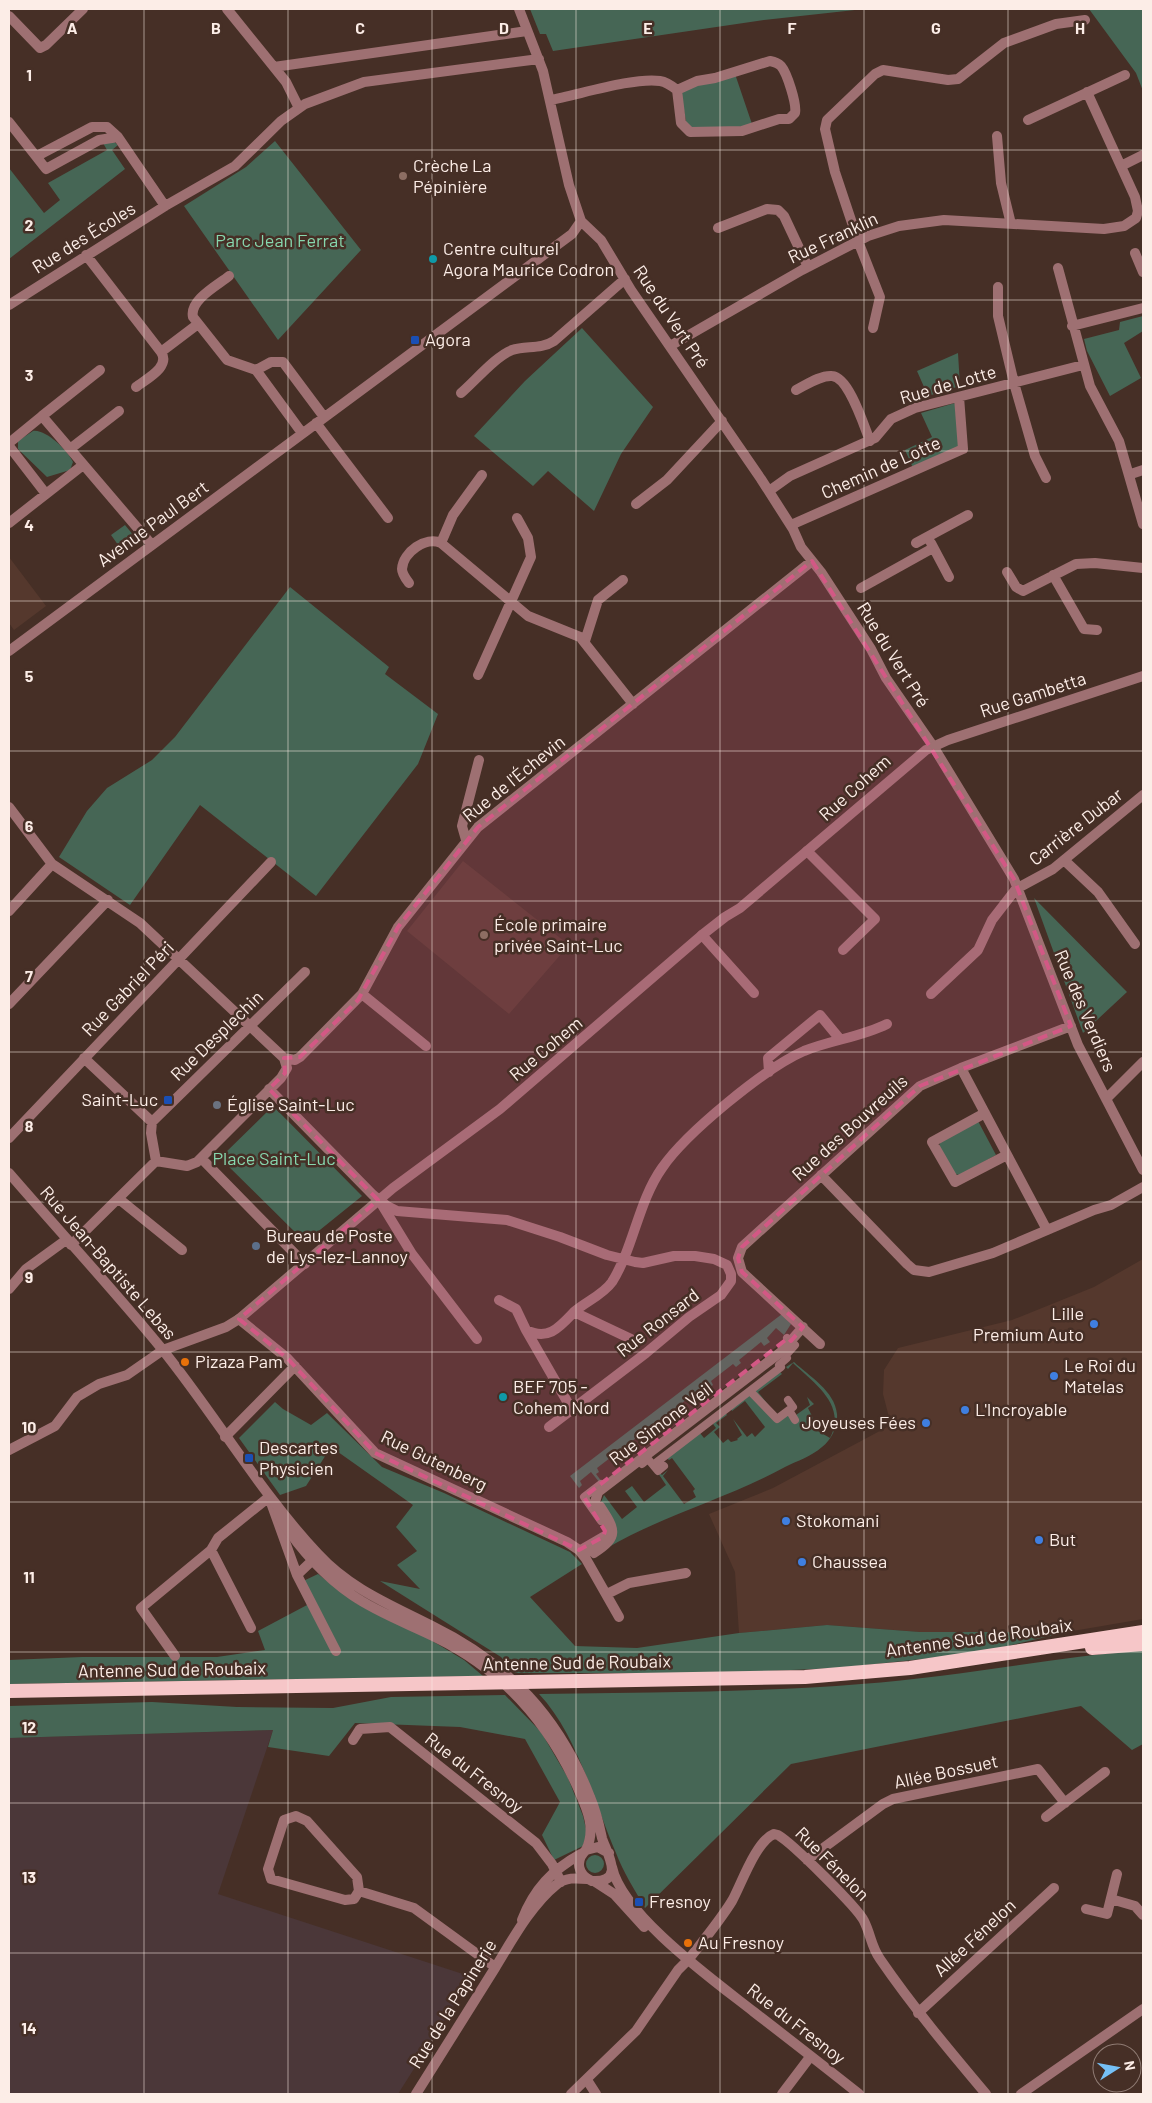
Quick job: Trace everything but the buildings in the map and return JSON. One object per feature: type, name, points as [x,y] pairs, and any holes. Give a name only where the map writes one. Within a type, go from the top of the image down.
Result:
[{"type":"highway","name":"Antenne Sud de Roubaix","points":[[9,1691],[805,1677],[910,1668],[1143,1632]]},
{"type":"highway","name":"Antenne Sud de Roubaix","points":[[9,1698],[775,1685],[971,1666],[1143,1638]]},
{"type":"highway","points":[[1086,1648],[1143,1644]]},
{"type":"street","points":[[227,9],[286,82],[299,108],[364,82],[539,59]]},
{"type":"street","name":"Rue du Vert Pré","points":[[519,9],[539,59],[550,100],[568,185],[581,221],[601,240],[625,279],[791,525],[801,547],[871,649],[886,678],[933,746],[1019,887]]},
{"type":"street","points":[[9,16],[35,46],[40,48],[46,45],[77,11]]},
{"type":"street","points":[[873,328],[880,297],[858,241],[835,172],[825,129],[829,117],[875,74],[883,70],[948,80],[958,79],[1004,43],[1056,24],[1084,20]]},
{"type":"street","points":[[274,67],[527,31]]},
{"type":"street","points":[[770,61],[779,64],[784,71],[796,113],[789,119],[779,119],[742,131],[696,133],[686,130],[681,123],[677,90],[697,81],[715,78],[770,61]]},
{"type":"street","points":[[1028,120],[1124,75]]},
{"type":"street","points":[[550,100],[653,81],[663,82],[677,90]]},
{"type":"street","points":[[1087,92],[1138,204],[1140,221]]},
{"type":"street","name":"Rue des Écoles","points":[[9,305],[165,206],[235,166],[281,121],[299,108]]},
{"type":"street","points":[[9,122],[46,169],[99,140],[118,138]]},
{"type":"street","points":[[37,156],[96,126],[107,127],[118,138],[165,206]]},
{"type":"street","points":[[997,136],[1002,183],[1011,224]]},
{"type":"street","points":[[1121,166],[1143,156]]},
{"type":"street","points":[[718,228],[767,210],[778,210],[784,216],[808,267]]},
{"type":"street","name":"Avenue Paul Bert","points":[[9,651],[572,234],[581,221]]},
{"type":"street","name":"Rue Franklin","points":[[670,346],[808,267],[858,241],[888,229],[928,221],[1116,228],[1140,221]]},
{"type":"street","points":[[1135,252],[1143,272]]},
{"type":"street","points":[[86,255],[161,352],[164,359],[163,366],[136,387]]},
{"type":"street","points":[[1058,268],[1083,365],[1093,395],[1120,440],[1143,524]]},
{"type":"street","points":[[230,276],[194,306],[192,312],[198,324],[227,360],[256,370],[302,434]]},
{"type":"street","points":[[461,393],[507,352],[522,348],[544,346],[554,342],[625,279]]},
{"type":"street","name":"Rue de Lotte","points":[[998,287],[998,316],[1014,383],[1035,456],[1046,478]]},
{"type":"street","points":[[1072,326],[1143,308]]},
{"type":"street","points":[[161,352],[198,324]]},
{"type":"street","points":[[256,370],[271,362],[283,362],[320,420],[388,518]]},
{"type":"street","name":"Rue de Lotte","points":[[768,491],[790,476],[870,441],[878,436],[888,421],[895,416],[921,406],[1083,365]]},
{"type":"street","points":[[9,443],[100,370]]},
{"type":"street","points":[[796,390],[830,376],[840,378],[848,389],[870,441]]},
{"type":"street","name":"Chemin de Lotte","points":[[791,525],[964,449],[959,397]]},
{"type":"street","points":[[70,449],[119,412]]},
{"type":"street","points":[[42,416],[152,545]]},
{"type":"street","points":[[636,504],[667,480],[722,421]]},
{"type":"street","points":[[9,446],[46,494]]},
{"type":"street","points":[[9,523],[84,465]]},
{"type":"street","points":[[1130,474],[1143,470]]},
{"type":"street","points":[[441,543],[453,515],[482,475]]},
{"type":"street","points":[[916,542],[968,515]]},
{"type":"street","points":[[478,675],[531,557],[528,538],[517,518]]},
{"type":"street","points":[[927,537],[949,577]]},
{"type":"street","points":[[409,583],[403,573],[404,562],[420,544],[432,540],[441,543],[528,616],[568,631],[584,641],[633,704]]},
{"type":"street","points":[[861,588],[933,548]]},
{"type":"street","name":"Rue de l'Échevin","points":[[284,1058],[295,1060],[300,1057],[362,994],[398,927],[466,840],[489,818],[812,561]]},
{"type":"street","points":[[1008,572],[1016,587],[1023,591],[1068,567],[1084,562],[1143,568]]},
{"type":"street","points":[[1053,575],[1084,629],[1097,630]]},
{"type":"street","points":[[584,641],[598,600],[623,580]]},
{"type":"street","name":"Rue Gambetta","points":[[933,746],[1143,676]]},
{"type":"street","name":"Rue Cohem","points":[[9,1450],[55,1426],[77,1397],[99,1384],[127,1375],[163,1350],[226,1327],[239,1319],[379,1200],[500,1109],[702,935],[725,916],[740,908],[886,785],[908,763],[933,746]]},
{"type":"street","points":[[466,840],[462,826],[479,760]]},
{"type":"street","name":"Carrière Dubar","points":[[931,994],[978,950],[992,920],[1019,887],[1049,872],[1143,795]]},
{"type":"street","points":[[9,807],[52,864],[140,923],[284,1058],[285,1073],[201,1158],[188,1166],[156,1161]]},
{"type":"street","points":[[807,851],[875,919],[843,950]]},
{"type":"street","points":[[1064,860],[1098,892],[1134,944]]},
{"type":"street","name":"Rue Gabriel Péri","points":[[9,1138],[270,862]]},
{"type":"street","points":[[9,911],[52,864]]},
{"type":"street","name":"Rue des Verdiers","points":[[1019,887],[1071,1026],[1143,1170]]},
{"type":"street","points":[[9,1004],[108,900]]},
{"type":"street","points":[[702,935],[754,993]]},
{"type":"street","name":"Rue Desplechin","points":[[152,1122],[305,972]]},
{"type":"street","points":[[362,994],[426,1046]]},
{"type":"street","points":[[769,1072],[768,1058],[820,1015],[839,1038]]},
{"type":"street","points":[[526,1330],[539,1335],[552,1333],[574,1312],[608,1287],[623,1259],[644,1202],[668,1159],[685,1140],[769,1072],[804,1051],[886,1024]]},
{"type":"street","name":"Rue des Bouvreuils","points":[[736,1271],[742,1247],[913,1091],[928,1082],[961,1068],[1071,1026]]},
{"type":"street","points":[[84,1058],[152,1122],[151,1133],[156,1161]]},
{"type":"street","points":[[1106,1099],[1143,1062]]},
{"type":"street","points":[[961,1068],[1047,1230]]},
{"type":"street","points":[[269,1089],[379,1200],[412,1254],[477,1339]]},
{"type":"street","points":[[985,1113],[932,1142],[955,1182],[1007,1154]]},
{"type":"street","points":[[201,1158],[305,1264]]},
{"type":"street","points":[[9,1288],[26,1269],[69,1243],[119,1199],[156,1161]]},
{"type":"street","name":"Rue Jean-Baptiste Lebas","points":[[9,1173],[163,1350],[269,1497],[286,1528],[315,1558],[331,1579],[359,1600],[458,1649],[494,1674],[540,1715],[565,1762],[591,1821],[592,1832],[584,1852]]},
{"type":"street","points":[[821,1175],[907,1264],[920,1272],[929,1272],[993,1253],[1111,1205],[1143,1187]]},
{"type":"street","points":[[119,1199],[182,1250]]},
{"type":"street","points":[[379,1200],[397,1211],[515,1222],[623,1259],[643,1263],[674,1256],[705,1257],[723,1262],[747,1277],[820,1344]]},
{"type":"street","name":"Rue Ronsard","points":[[549,1427],[689,1317],[721,1295],[729,1286],[736,1271]]},
{"type":"street","points":[[499,1300],[516,1309],[572,1410]]},
{"type":"street","name":"Rue Ronsard","points":[[574,1312],[631,1339]]},
{"type":"street","name":"Rue Gutenberg","points":[[239,1319],[295,1366],[375,1453],[583,1554]]},
{"type":"street","name":"Rue Simone Veil","points":[[583,1554],[606,1541],[608,1536],[608,1523],[595,1502],[598,1492],[781,1352],[803,1327]]},
{"type":"street","points":[[653,1465],[781,1367],[779,1365],[787,1358],[785,1356],[795,1345],[791,1341]]},
{"type":"street","points":[[225,1437],[295,1366]]},
{"type":"street","points":[[750,1390],[777,1419],[793,1407],[788,1400]]},
{"type":"street","points":[[789,1410],[795,1420]]},
{"type":"street","points":[[619,1617],[583,1554],[608,1546],[614,1535],[613,1523],[601,1504],[603,1494],[648,1459],[658,1471],[664,1466]]},
{"type":"street","points":[[175,1656],[141,1608],[211,1550],[218,1538],[269,1497]]},
{"type":"street","name":"Rue Jean-Baptiste Lebas","points":[[269,1497],[297,1575],[336,1651]]},
{"type":"street","points":[[211,1550],[251,1628]]},
{"type":"street","points":[[297,1575],[315,1558]]},
{"type":"street","name":"Rue Jean-Baptiste Lebas","points":[[315,1558],[356,1587],[466,1644],[507,1675],[566,1745],[580,1772],[597,1815],[603,1841],[609,1853]]},
{"type":"street","points":[[607,1594],[629,1583],[686,1573]]},
{"type":"street","name":"Rue du Fresnoy","points":[[352,1740],[360,1729],[390,1727],[531,1839],[547,1856],[561,1882]]},
{"type":"street","name":"Allée Bossuet","points":[[807,1860],[882,1804],[893,1799],[1038,1769],[1065,1803]]},
{"type":"street","points":[[1046,1817],[1105,1772]]},
{"type":"street","points":[[296,1816],[307,1821],[357,1877],[359,1891],[354,1898],[345,1900],[271,1879],[268,1869],[284,1820],[296,1816]]},
{"type":"street","name":"Rue Fénelon","points":[[688,1960],[732,1901],[745,1870],[770,1836],[774,1834],[783,1838],[861,1916],[873,1948],[918,2013],[986,2094]]},
{"type":"street","points":[[561,1882],[574,1878],[591,1880],[606,1877],[612,1867],[609,1853],[598,1847],[584,1852],[579,1869],[591,1880]]},
{"type":"street","name":"Rue de la Papinerie","points":[[416,2094],[518,1930],[538,1887],[556,1870],[584,1852]]},
{"type":"street","name":"Rue du Fresnoy","points":[[612,1867],[621,1887],[647,1921],[688,1960],[810,2057],[860,2094]]},
{"type":"street","points":[[1086,1909],[1107,1914],[1117,1874]]},
{"type":"street","name":"Rue du Fresnoy","points":[[591,1880],[618,1898],[663,1946],[688,1960]]},
{"type":"street","name":"Rue de la Papinerie","points":[[518,1930],[549,1892],[561,1882]]},
{"type":"street","name":"Allée Fénelon","points":[[918,2013],[1054,1888]]},
{"type":"street","points":[[359,1891],[414,1908],[495,1968]]},
{"type":"street","points":[[1110,1899],[1135,1906],[1143,1914]]},
{"type":"street","points":[[571,2094],[636,2031],[678,1970],[688,1960]]},
{"type":"street","points":[[1021,2094],[1143,2009]]},
{"type":"street","points":[[782,2094],[810,2057]]},
{"type":"street","points":[[587,2080],[596,2094]]},
{"type":"highlighted area","points":[[812,561],[1014,879],[1071,1026],[920,1086],[742,1247],[738,1258],[742,1272],[803,1327],[791,1341],[788,1338],[584,1497],[605,1531],[603,1537],[579,1550],[375,1453],[287,1358],[239,1319],[378,1200],[269,1089],[285,1073],[284,1058],[300,1057],[358,1000],[398,927],[478,827]]},
{"type":"shaded area","points":[[9,557],[46,606],[14,630],[9,623]]},
{"type":"shaded area","name":"École primaire privée Saint-Luc","points":[[463,861],[569,945],[509,1014],[407,931]]},
{"type":"shaded area","points":[[1143,1259],[1143,1619],[1067,1632],[920,1632],[827,1625],[739,1633],[735,1572],[709,1514],[773,1488],[891,1425],[883,1394],[884,1370],[898,1348],[1012,1320],[1094,1287]]},
{"type":"shaded area","points":[[273,1730],[218,1894],[472,1977],[398,2094],[9,2094],[9,1738]]},
{"type":"green space","points":[[530,9],[864,9],[764,20],[553,51],[546,34],[540,34]]},
{"type":"green space","points":[[1089,9],[1143,9],[1143,91],[1136,73]]},
{"type":"green space","points":[[735,74],[752,124],[720,129],[703,129],[687,126],[681,95],[683,90]]},
{"type":"green space","points":[[113,141],[118,145],[112,150],[125,169],[9,259],[9,168],[44,213],[60,200],[48,183],[107,150],[103,143]]},
{"type":"green space","name":"Parc Jean Ferrat","points":[[275,141],[361,250],[278,340],[184,206],[246,167]]},
{"type":"green space","points":[[1143,316],[1143,331],[1124,343],[1141,378],[1110,396],[1087,351],[1084,339],[1119,330],[1120,322]]},
{"type":"green space","points":[[582,328],[653,407],[621,454],[594,511],[548,471],[533,486],[474,436],[525,381]]},
{"type":"green space","points":[[958,353],[960,386],[928,396],[917,371]]},
{"type":"green space","points":[[955,403],[959,447],[913,468],[905,450],[932,437],[921,413]]},
{"type":"green space","points":[[33,431],[44,433],[62,447],[73,462],[70,470],[47,477],[18,449],[18,441]]},
{"type":"green space","points":[[125,525],[134,536],[134,539],[121,549],[111,535]]},
{"type":"green space","points":[[290,587],[389,667],[385,674],[438,714],[418,764],[316,896],[200,805],[130,905],[59,857],[87,811],[107,788],[152,760],[175,737]]},
{"type":"green space","points":[[1034,898],[1127,992],[1083,1033]]},
{"type":"green space","name":"Place Saint-Luc","points":[[273,1106],[362,1196],[305,1242],[220,1158]]},
{"type":"green space","points":[[978,1121],[996,1155],[960,1175],[954,1174],[939,1147],[941,1140]]},
{"type":"green space","points":[[782,1314],[791,1324],[784,1335],[776,1328],[767,1338],[770,1342],[764,1346],[761,1342],[739,1360],[741,1363],[736,1367],[733,1364],[711,1381],[713,1385],[707,1389],[704,1386],[682,1403],[684,1407],[679,1411],[676,1408],[654,1425],[656,1429],[651,1433],[647,1429],[625,1447],[628,1450],[622,1455],[619,1451],[597,1468],[599,1472],[596,1474],[602,1482],[600,1483],[591,1472],[580,1481],[582,1485],[579,1488],[570,1476]]},
{"type":"green space","points":[[794,1362],[832,1398],[837,1414],[835,1428],[830,1437],[834,1426],[832,1405],[819,1387],[793,1363],[788,1369],[786,1367]]},
{"type":"green space","points":[[780,1372],[782,1374],[758,1392],[778,1417],[791,1408],[796,1415],[810,1405],[807,1397],[814,1404],[808,1408],[813,1418],[811,1427],[830,1438],[826,1444],[818,1450],[763,1478],[651,1526],[607,1548],[601,1502],[604,1495],[622,1519],[637,1507],[625,1491],[632,1486],[644,1502],[666,1485],[658,1473],[662,1475],[668,1470],[663,1476],[684,1504],[696,1497],[693,1491],[695,1489],[672,1458],[669,1460],[666,1457],[700,1433],[704,1438],[716,1428],[713,1424],[725,1412],[727,1415],[716,1423],[720,1427],[714,1432],[723,1443],[728,1439],[731,1442],[738,1440],[742,1435],[733,1419],[747,1437],[752,1433],[755,1437],[765,1427],[745,1401],[732,1411],[730,1407]]},
{"type":"green space","points":[[275,1402],[283,1409],[311,1425],[327,1413],[382,1467],[444,1493],[570,1552],[582,1564],[530,1597],[575,1646],[637,1648],[739,1633],[827,1625],[920,1632],[1067,1632],[978,1653],[838,1668],[722,1673],[515,1673],[501,1657],[380,1581],[420,1589],[397,1565],[417,1551],[396,1527],[413,1505],[331,1447],[306,1486],[280,1495],[239,1438]]},
{"type":"green space","points":[[318,1574],[356,1603],[414,1630],[464,1660],[483,1676],[9,1684],[9,1660],[82,1657],[217,1657],[265,1650],[258,1631],[307,1605],[299,1583]]},
{"type":"green space","points":[[1143,1650],[1143,1744],[1132,1750],[1081,1706],[791,1764],[645,1908],[619,1860],[574,1748],[552,1710],[539,1694],[700,1692],[821,1687],[932,1677]]},
{"type":"green space","points":[[505,1695],[541,1732],[568,1778],[583,1816],[587,1833],[583,1846],[554,1860],[542,1835],[560,1802],[525,1739],[460,1727],[355,1723],[329,1756],[268,1747],[273,1730],[9,1738],[9,1706],[152,1702],[237,1707],[333,1708],[391,1697]]},
{"type":"green space","points":[[591,1855],[599,1855],[604,1860],[602,1871],[591,1873],[586,1868],[586,1860]]},
{"type":"place","name":"Crèche La Pépinière","points":[[403,176]]},
{"type":"place","name":"Centre culturel Agora Maurice Codron","points":[[433,259]]},
{"type":"place","name":"Agora","points":[[415,340]]},
{"type":"place","name":"École primaire privée Saint-Luc","points":[[484,935]]},
{"type":"place","name":"Saint-Luc","points":[[168,1100]]},
{"type":"place","name":"Église Saint-Luc","points":[[217,1105]]},
{"type":"place","name":"Bureau de Poste de Lys-lez-Lannoy","points":[[256,1246]]},
{"type":"place","name":"Lille Premium Auto","points":[[1094,1324]]},
{"type":"place","name":"Pizaza Pam","points":[[185,1362]]},
{"type":"place","name":"Le Roi du Matelas","points":[[1054,1376]]},
{"type":"place","name":"BEF 705 - Cohem Nord","points":[[503,1397]]},
{"type":"place","name":"L'Incroyable","points":[[965,1410]]},
{"type":"place","name":"Joyeuses Fées","points":[[926,1423]]},
{"type":"place","name":"Descartes Physicien","points":[[249,1458]]},
{"type":"place","name":"Stokomani","points":[[786,1521]]},
{"type":"place","name":"But","points":[[1039,1540]]},
{"type":"place","name":"Chaussea","points":[[802,1562]]},
{"type":"place","name":"Fresnoy","points":[[639,1902]]},
{"type":"place","name":"Au Fresnoy","points":[[688,1943]]}]
